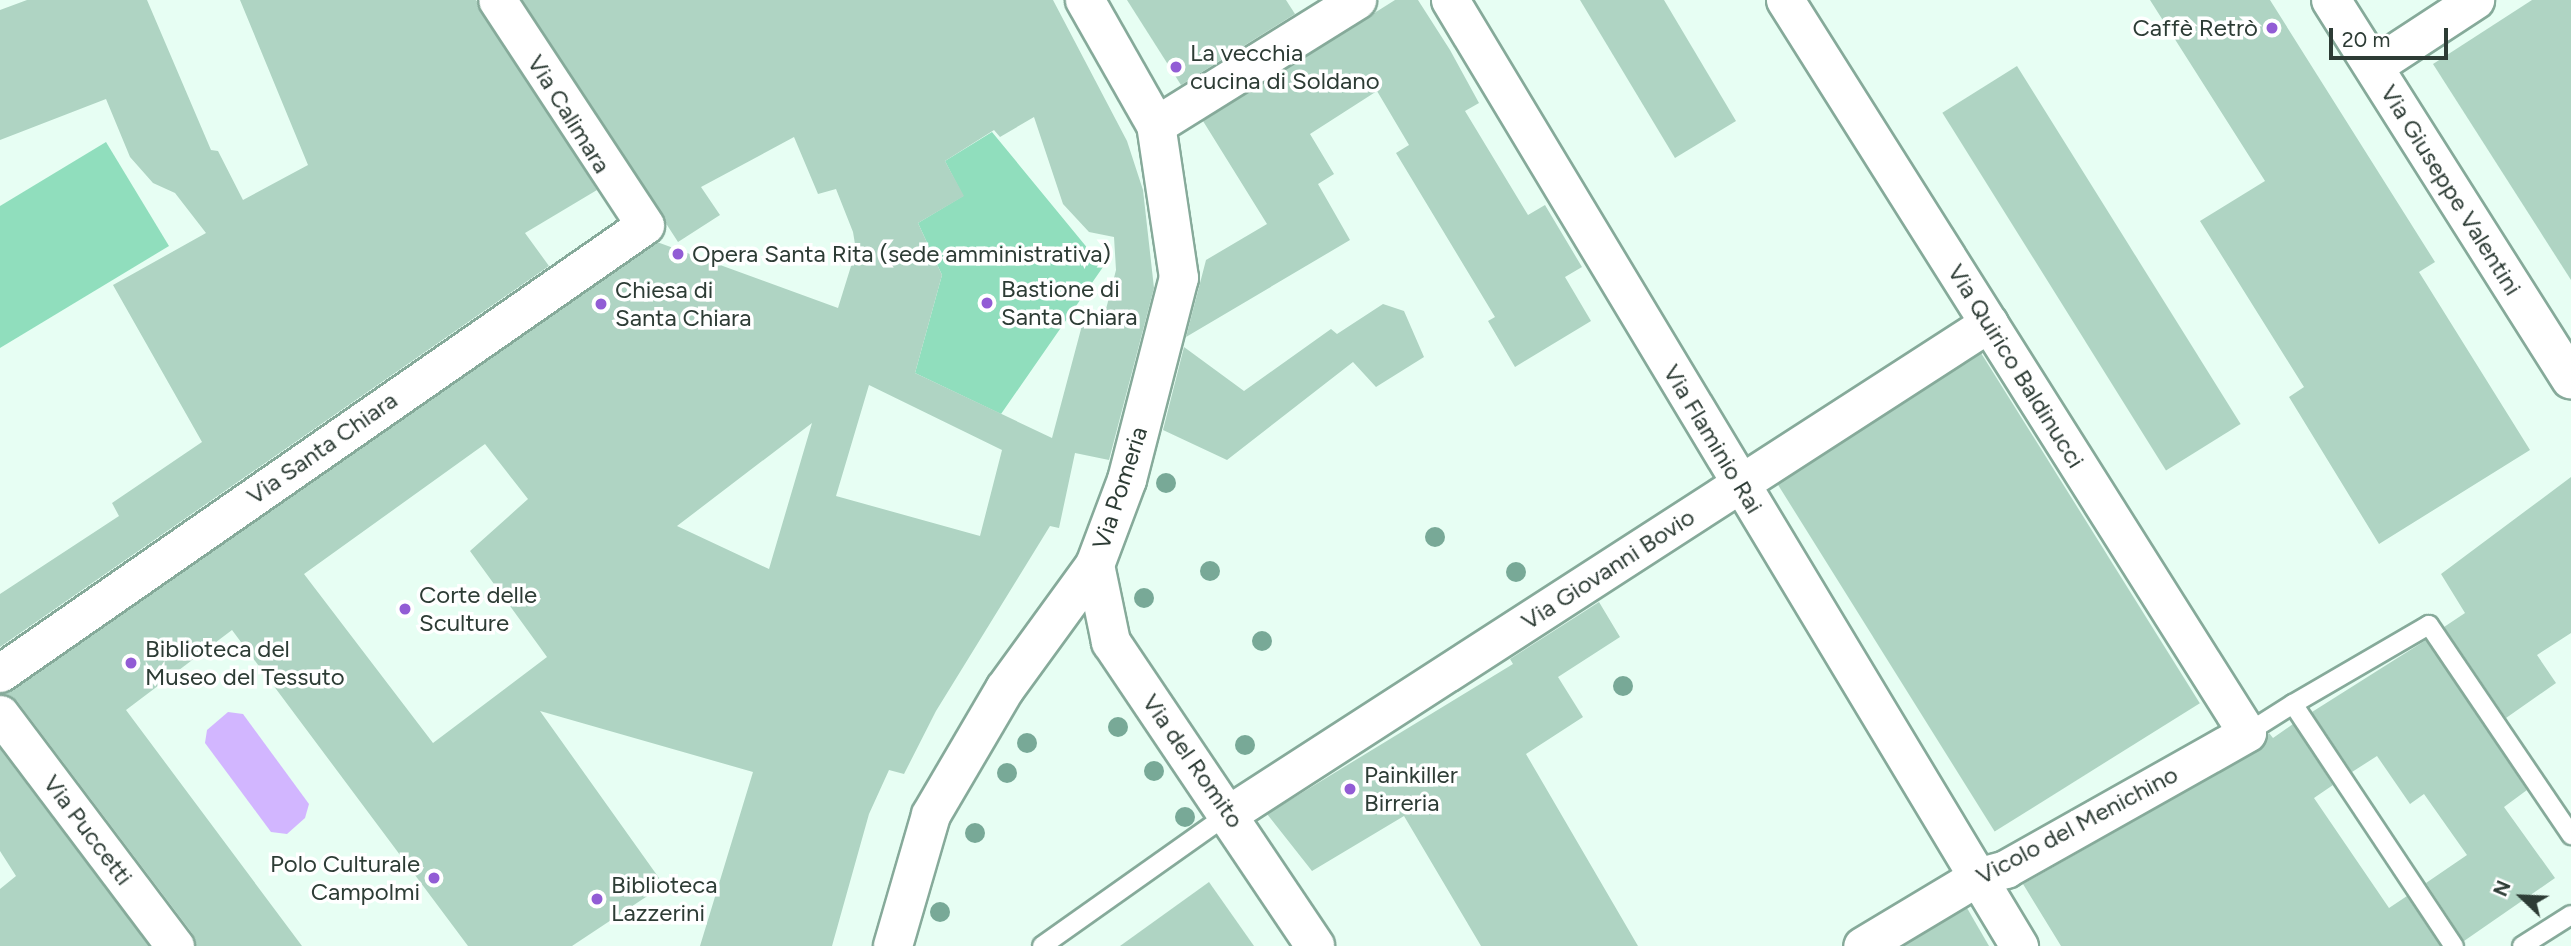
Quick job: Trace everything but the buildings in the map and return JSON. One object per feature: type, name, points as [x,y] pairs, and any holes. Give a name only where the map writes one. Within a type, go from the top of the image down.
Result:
[{"type":"street","name":"Via Calimara","points":[[497,0],[645,225]]},
{"type":"street","name":"Via Pomeria","points":[[893,946],[931,815],[1005,689],[1095,565],[1127,480],[1179,278],[1156,125],[1085,0]]},
{"type":"street","points":[[1156,125],[1357,0]]},
{"type":"street","name":"Via Flaminio Rai","points":[[1450,0],[2019,946]]},
{"type":"street","name":"Via Quirico Baldinucci","points":[[1785,0],[2247,733]]},
{"type":"street","name":"Via Giuseppe Valentini","points":[[2331,0],[2571,380]]},
{"type":"street","points":[[2374,66],[2474,0]]},
{"type":"street","name":"Via Santa Chiara","points":[[0,673],[645,225]]},
{"type":"street","name":"Via Giovanni Bovio","points":[[1227,815],[1989,323]]},
{"type":"street","name":"Via del Romito","points":[[1095,565],[1111,642],[1315,946]]},
{"type":"street","name":"Via Puccetti","points":[[0,713],[175,946]]},
{"type":"street","name":"Vicolo del Menichino","points":[[1862,946],[1979,876],[2006,869],[2247,733]]},
{"type":"lane","name":"Vicolo del Menichino","points":[[2247,733],[2429,625],[2571,835]]},
{"type":"lane","points":[[2293,704],[2454,946]]},
{"type":"lane","points":[[1042,946],[1227,815]]},
{"type":"lane","points":[[2522,946],[2571,915]]},
{"type":"green space","points":[[992,132],[1103,267],[1001,414],[915,373],[942,275],[918,223],[963,196],[945,161]]},
{"type":"green space","points":[[106,142],[169,246],[0,348],[0,206]]},
{"type":"shaded area","points":[[228,712],[243,714],[309,804],[305,818],[287,834],[271,832],[205,743],[207,730]]},
{"type":"place","name":"Caffè Retrò","points":[[2272,28]]},
{"type":"place","name":"La vecchia cucina di Soldano","points":[[1176,67]]},
{"type":"place","name":"Opera Santa Rita (sede amministrativa)","points":[[678,254]]},
{"type":"place","name":"Bastione di Santa Chiara","points":[[987,303]]},
{"type":"place","name":"Chiesa di Santa Chiara","points":[[601,304]]},
{"type":"place","name":"Corte delle Sculture","points":[[405,609]]},
{"type":"place","name":"Biblioteca del Museo del Tessuto","points":[[131,663]]},
{"type":"place","name":"Painkiller Birreria","points":[[1350,789]]},
{"type":"place","name":"Polo Culturale Campolmi","points":[[434,878]]},
{"type":"place","name":"Biblioteca Lazzerini","points":[[597,899]]}]
